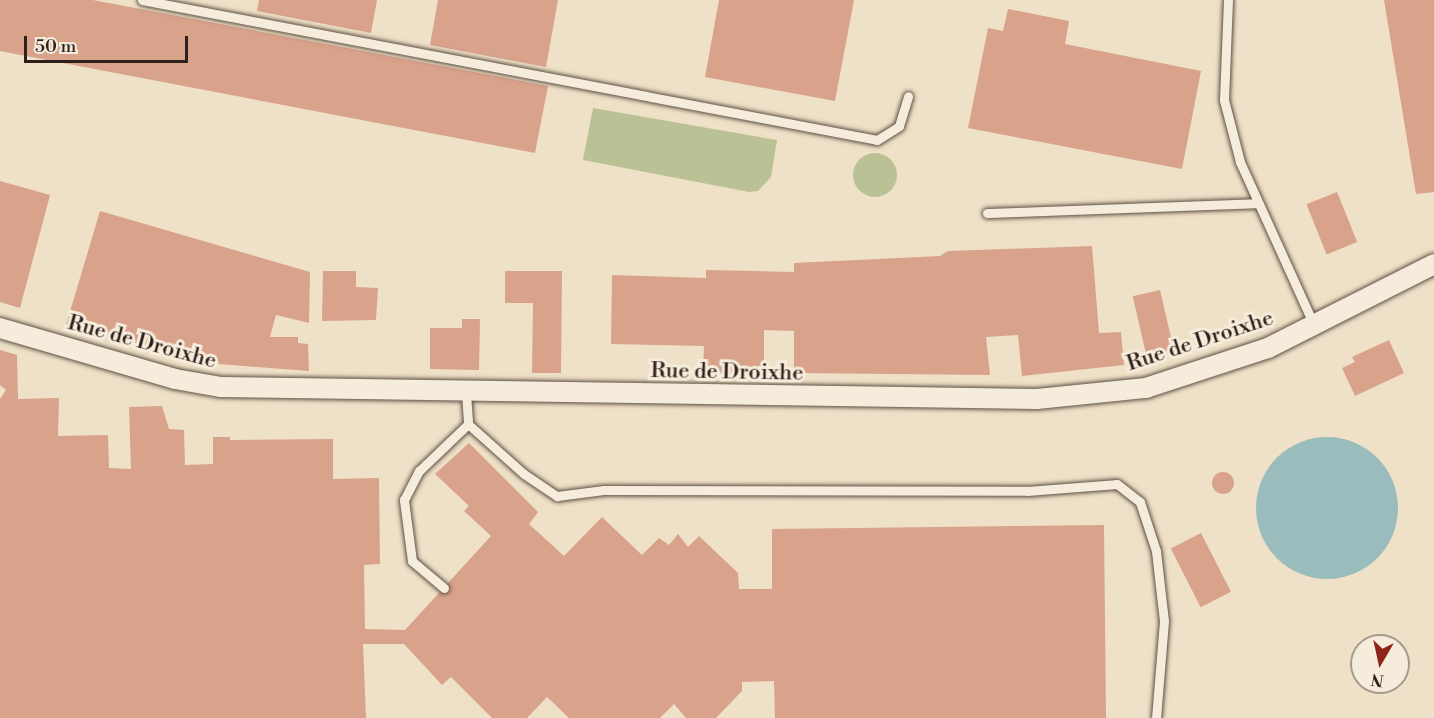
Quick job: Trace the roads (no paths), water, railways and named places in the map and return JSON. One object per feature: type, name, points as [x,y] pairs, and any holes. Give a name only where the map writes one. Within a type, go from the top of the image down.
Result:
[{"type":"street","name":"Rue de Droixhe","points":[[0,328],[175,379],[221,387],[466,393],[1037,399],[1146,388],[1268,348],[1434,264]]},
{"type":"lane","points":[[142,0],[877,140],[899,126],[909,96]]},
{"type":"lane","points":[[1228,0],[1224,100],[1240,162],[1314,325]]},
{"type":"lane","points":[[987,213],[1258,203]]},
{"type":"lane","points":[[466,393],[468,424],[524,474],[557,496],[604,490],[1016,491],[1117,484],[1140,502],[1156,550],[1164,621],[1156,718]]},
{"type":"lane","points":[[444,588],[412,561],[404,500],[419,471],[468,424]]},
{"type":"water","points":[[1327,437],[1354,442],[1377,458],[1393,481],[1398,508],[1393,535],[1377,558],[1354,574],[1327,579],[1300,574],[1277,558],[1261,535],[1256,508],[1261,481],[1277,458],[1300,442]]}]
